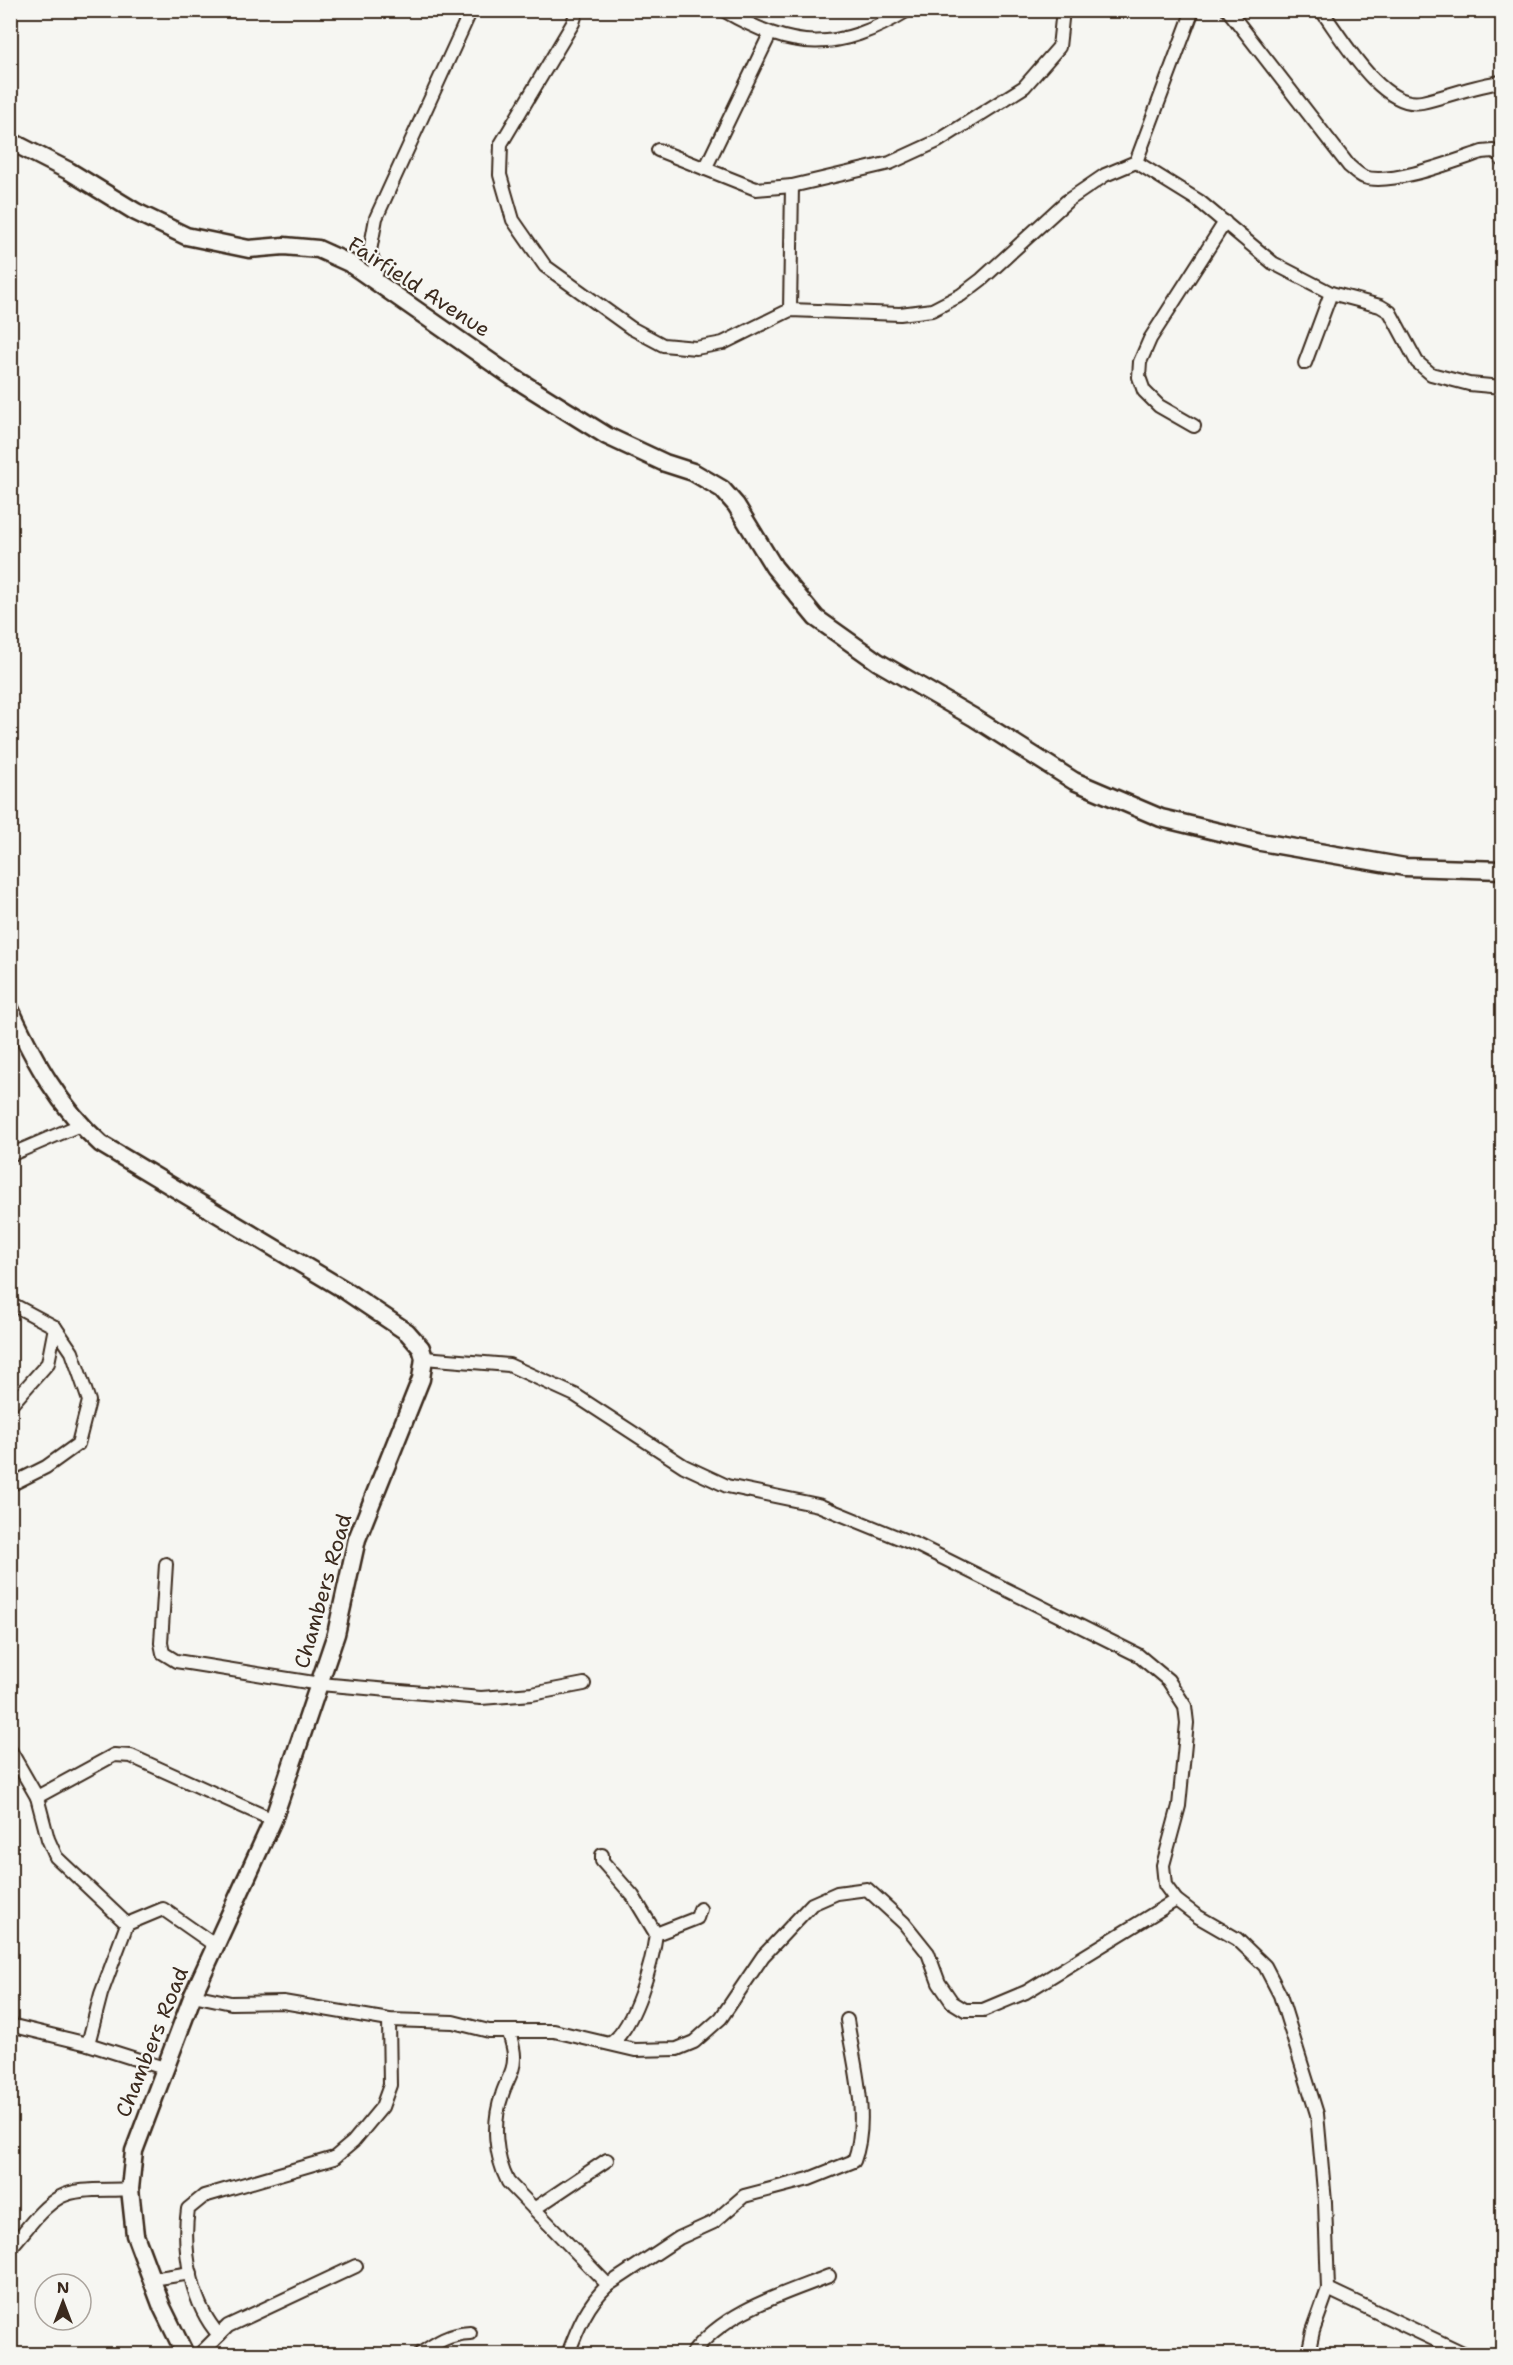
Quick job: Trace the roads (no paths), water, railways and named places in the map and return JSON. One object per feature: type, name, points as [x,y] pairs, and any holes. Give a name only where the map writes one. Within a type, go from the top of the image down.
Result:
[{"type":"street","points":[[374,279],[377,272],[370,251],[376,218],[471,10]]},
{"type":"street","points":[[577,10],[573,23],[501,144],[500,175],[513,220],[545,267],[631,328],[663,345],[696,348],[723,343],[790,310],[900,314],[932,310],[961,295],[982,279],[1067,201],[1105,176],[1136,162],[1193,10]]},
{"type":"street","points":[[723,10],[770,34],[817,44],[842,40],[892,20],[908,10]]},
{"type":"street","points":[[658,150],[756,189],[792,186],[890,163],[938,141],[1024,87],[1059,47],[1063,28],[1063,10]]},
{"type":"street","points":[[1228,10],[1349,166],[1363,177],[1376,179],[1410,174],[1482,152],[1493,151],[1502,157]]},
{"type":"street","points":[[1322,10],[1384,91],[1402,101],[1419,102],[1503,82]]},
{"type":"street","points":[[705,170],[770,34]]},
{"type":"street","name":"Fairfield Avenue","points":[[10,141],[69,171],[136,212],[186,236],[249,249],[284,246],[318,249],[374,279],[511,376],[607,436],[665,463],[693,472],[722,489],[736,506],[774,567],[816,618],[878,662],[1074,781],[1161,818],[1261,842],[1406,867],[1503,870]]},
{"type":"street","points":[[1136,162],[1199,201],[1273,263],[1331,293],[1380,306],[1390,312],[1417,362],[1431,374],[1468,384],[1503,387]]},
{"type":"street","points":[[790,310],[792,186]]},
{"type":"street","points":[[1194,426],[1159,406],[1144,391],[1139,377],[1140,362],[1150,339],[1225,222]]},
{"type":"street","points":[[1305,363],[1331,293]]},
{"type":"street","points":[[10,1010],[33,1057],[62,1103],[100,1144],[343,1290],[407,1332],[421,1348],[424,1358],[509,1365],[576,1395],[684,1466],[727,1486],[818,1505],[909,1542],[1137,1655],[1168,1680],[1185,1706],[1187,1723],[1179,1806],[1163,1865],[1165,1885],[1176,1900],[1197,1916],[1237,1939],[1265,1966],[1280,1995],[1317,2114],[1325,2202],[1328,2289],[1313,2331],[1308,2355]]},
{"type":"street","points":[[10,1155],[80,1125]]},
{"type":"street","points":[[10,1303],[55,1327],[72,1352],[89,1401],[78,1444],[46,1467],[10,1485]]},
{"type":"street","points":[[10,1406],[48,1363],[55,1327]]},
{"type":"street","name":"Chambers Road","points":[[185,2355],[135,2235],[130,2189],[134,2151],[194,1995],[273,1820],[336,1634],[357,1539],[420,1379],[424,1358]]},
{"type":"street","points":[[166,1564],[161,1643],[166,1657],[176,1661],[320,1684],[481,1698],[532,1694],[584,1684]]},
{"type":"street","points":[[10,1750],[38,1797],[48,1839],[56,1857],[127,1924]]},
{"type":"street","points":[[38,1797],[114,1755],[131,1756],[273,1820]]},
{"type":"street","points":[[602,1855],[602,1861],[633,1896],[656,1935],[650,1964],[629,2019],[621,2036],[611,2043]]},
{"type":"street","points":[[194,1995],[231,2003],[283,2002],[389,2020],[453,2022],[489,2031],[510,2033],[554,2031],[635,2050],[677,2049],[694,2042],[721,2018],[763,1956],[790,1925],[812,1904],[837,1893],[867,1889],[882,1901],[904,1923],[928,1953],[939,1983],[952,2002],[965,2010],[983,2010],[1026,1992],[1176,1900]]},
{"type":"street","points":[[88,2044],[96,2010],[127,1924],[163,1909],[216,1946]]},
{"type":"street","points":[[656,1935],[697,1918],[700,1909]]},
{"type":"street","points":[[219,2335],[207,2322],[191,2273],[185,2227],[188,2209],[204,2196],[334,2158],[368,2127],[382,2107],[390,2085],[389,2020]]},
{"type":"street","points":[[568,2355],[577,2326],[595,2298],[609,2285],[680,2238],[714,2222],[744,2196],[809,2179],[854,2162],[861,2142],[860,2121],[847,2020]]},
{"type":"street","points":[[10,2025],[88,2044],[164,2068]]},
{"type":"street","points":[[510,2033],[514,2056],[512,2077],[502,2093],[497,2112],[497,2149],[508,2182],[609,2285]]},
{"type":"street","points":[[534,2209],[607,2160]]},
{"type":"street","points":[[10,2248],[40,2213],[61,2197],[86,2191],[130,2189]]},
{"type":"street","points":[[200,2355],[219,2335],[236,2322],[356,2266]]},
{"type":"street","points":[[152,2279],[191,2273]]},
{"type":"street","points":[[692,2355],[703,2340],[753,2306],[829,2276]]},
{"type":"street","points":[[1328,2289],[1465,2355]]},
{"type":"street","points":[[420,2355],[440,2340],[470,2333]]}]
